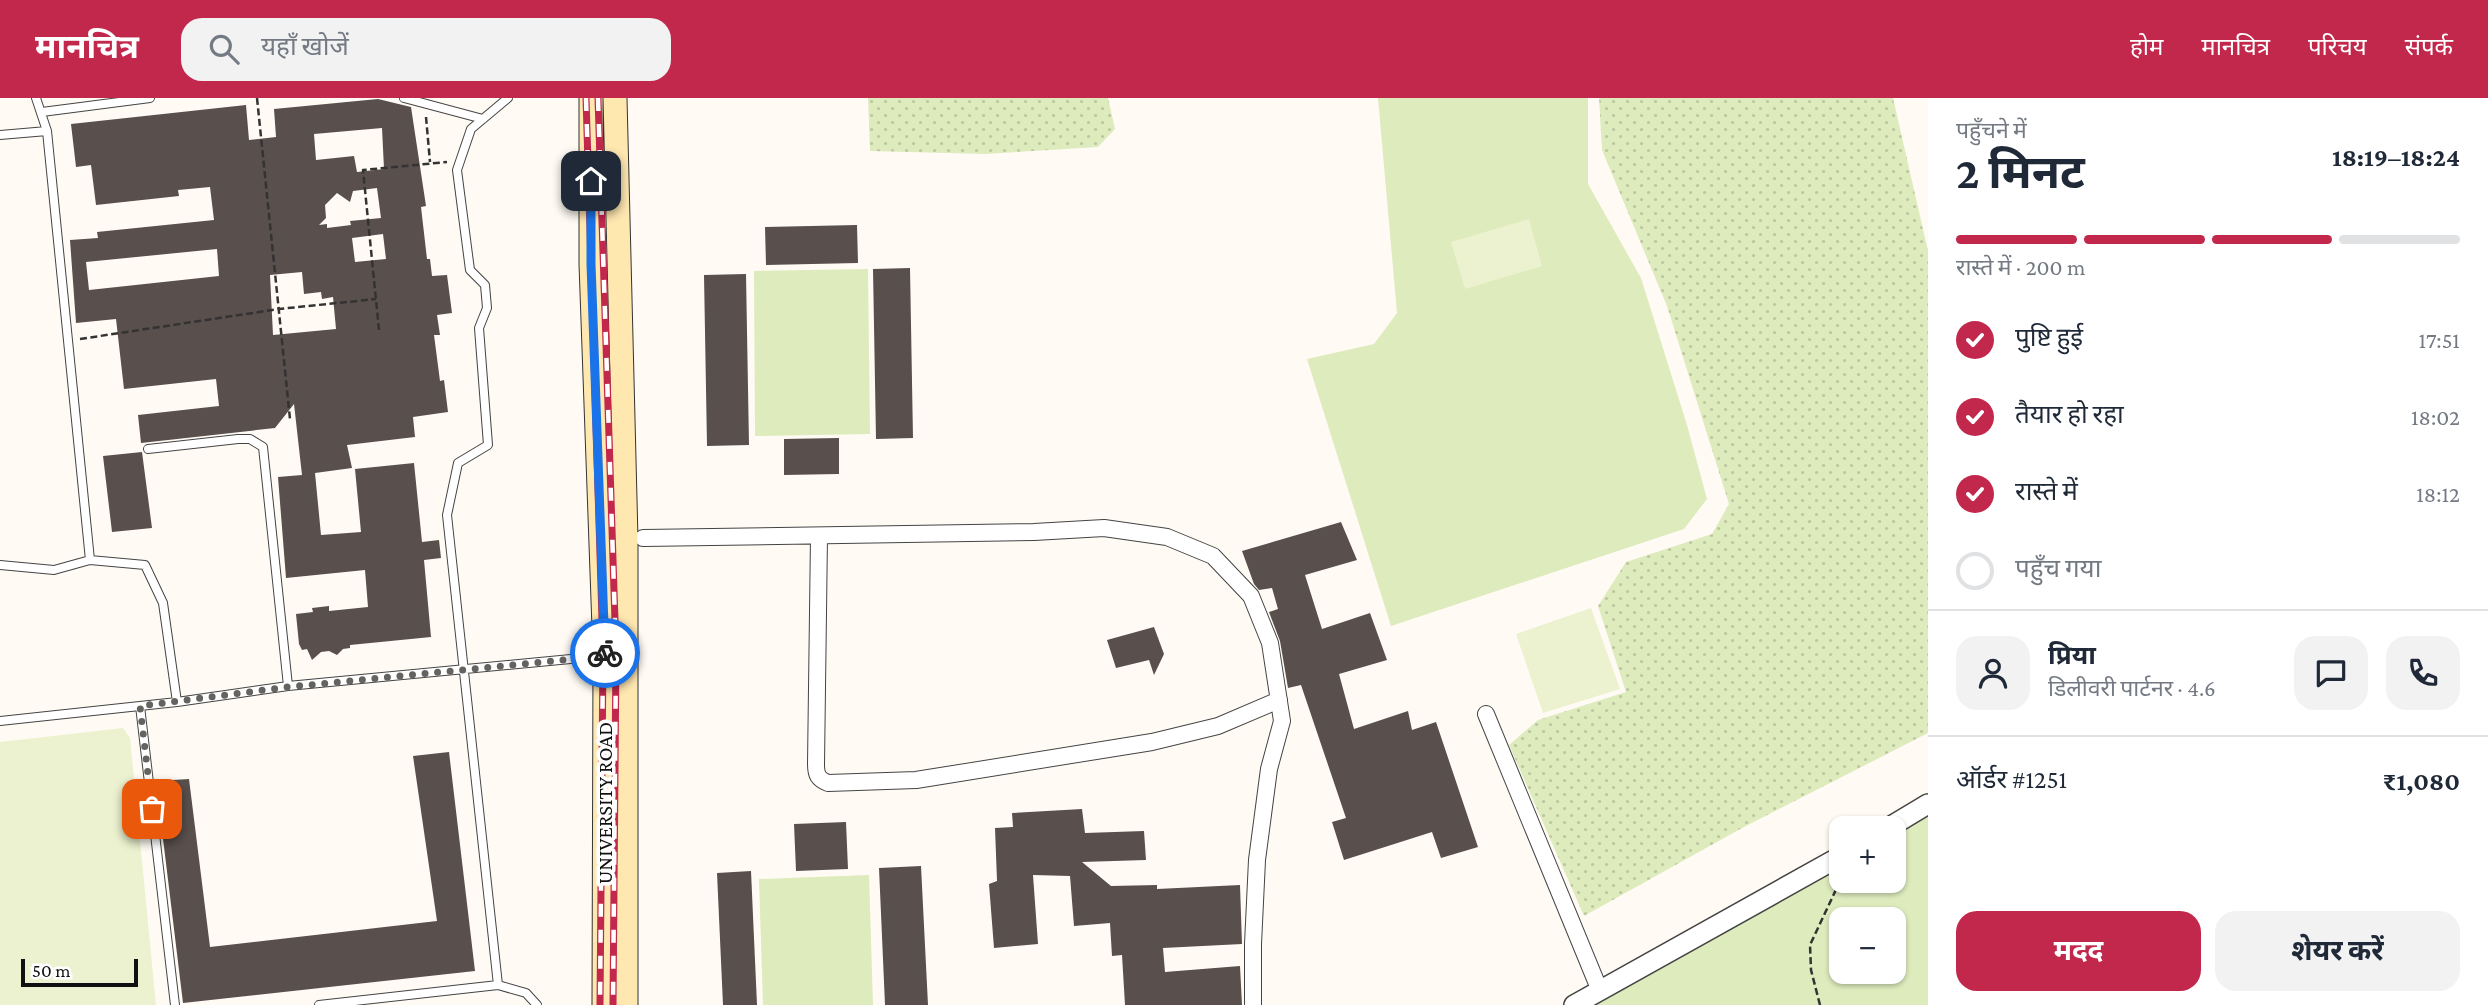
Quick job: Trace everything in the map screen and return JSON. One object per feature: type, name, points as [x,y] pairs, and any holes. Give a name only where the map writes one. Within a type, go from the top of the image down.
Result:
[{"type":"main road","name":"UNIVERSITY ROAD","points":[[591,98],[591,264],[605,656],[604,1005]]},
{"type":"main road","name":"UNIVERSITY ROAD","points":[[615,98],[634,539],[626,1005]]},
{"type":"street","points":[[634,539],[1034,532],[1104,528],[1167,537],[1213,556],[1251,596],[1270,643],[1282,721],[1269,769],[1257,860],[1252,944],[1253,1005]]},
{"type":"street","points":[[819,536],[816,774],[820,780],[828,783],[916,780],[1152,742],[1218,726],[1279,700]]},
{"type":"street","points":[[1486,715],[1600,990]]},
{"type":"street","points":[[1906,817],[1928,804]]},
{"type":"street","points":[[1574,1005],[1829,863]]},
{"type":"lane","points":[[36,98],[47,131],[90,560]]},
{"type":"lane","points":[[42,112],[150,98]]},
{"type":"lane","points":[[404,98],[483,119]]},
{"type":"lane","points":[[498,985],[447,514],[458,463],[488,445],[479,328],[487,308],[485,285],[470,270],[457,170],[471,130],[508,98]]},
{"type":"lane","points":[[0,135],[47,131]]},
{"type":"lane","points":[[148,449],[238,439],[250,439],[263,447],[288,687]]},
{"type":"lane","points":[[0,565],[54,570],[90,560],[145,565],[163,603],[177,702]]},
{"type":"lane","points":[[0,721],[288,687],[605,656]]},
{"type":"lane","points":[[140,706],[175,1005]]},
{"type":"lane","points":[[319,1005],[498,985],[526,993],[537,1005]]},
{"type":"path","points":[[257,98],[290,419]]},
{"type":"path","points":[[425,104],[430,162]]},
{"type":"path","points":[[379,330],[363,170],[430,162],[460,162]]},
{"type":"path","points":[[69,341],[279,309],[376,299]]},
{"type":"path","points":[[1820,1005],[1811,970],[1810,945],[1834,893]]},
{"type":"green space","points":[[868,98],[1108,98],[1115,129],[1098,147],[984,154],[870,151]]},
{"type":"green space","points":[[1378,98],[1588,98],[1588,184],[1641,278],[1707,499],[1684,529],[1391,626],[1307,359],[1374,344],[1397,313]]},
{"type":"green space","points":[[1599,98],[1893,98],[1928,251],[1928,733],[1742,828],[1584,916],[1509,745],[1538,720],[1626,692],[1598,606],[1626,562],[1712,534],[1729,504],[1667,306],[1602,150]]},
{"type":"green space","points":[[1529,219],[1542,266],[1465,289],[1451,242]]},
{"type":"green space","points":[[868,269],[870,434],[755,436],[754,271]]},
{"type":"green space","points":[[1591,608],[1620,689],[1543,713],[1516,634]]},
{"type":"green space","points":[[123,728],[130,738],[156,1005],[0,1005],[0,742]]},
{"type":"green space","points":[[1928,811],[1928,1005],[1584,1005],[1829,868],[1829,893],[1906,893],[1906,824]]},
{"type":"green space","points":[[869,875],[873,1005],[763,1005],[759,879]]},
{"type":"building","points":[[378,99],[411,107],[426,206],[421,207],[427,259],[430,259],[432,276],[447,275],[452,313],[437,315],[440,335],[434,335],[440,381],[444,380],[448,412],[413,417],[415,437],[347,445],[352,468],[315,473],[321,535],[361,532],[355,469],[414,463],[422,542],[439,540],[441,558],[424,560],[431,637],[350,645],[350,648],[343,649],[337,655],[329,651],[321,652],[312,660],[307,649],[302,650],[299,644],[296,614],[329,606],[329,611],[368,607],[365,570],[286,578],[278,477],[302,475],[294,404],[275,428],[141,443],[138,415],[219,406],[216,379],[124,389],[116,319],[76,323],[70,240],[98,238],[97,232],[214,220],[210,187],[178,190],[179,196],[96,205],[91,165],[76,167],[71,124],[246,105],[249,140],[276,137],[274,109]],"holes":[[[382,128],[384,169],[357,172],[354,156],[316,160],[314,134]],[[377,188],[381,218],[350,221],[351,225],[327,228],[327,224],[319,225],[326,218],[325,205],[337,193],[350,202],[353,191]],[[383,234],[386,259],[355,262],[352,238]],[[217,249],[219,276],[89,290],[86,262]],[[302,272],[304,294],[321,292],[322,299],[333,297],[336,329],[273,335],[270,275]]]},
{"type":"building","points":[[857,225],[858,263],[766,265],[765,227]]},
{"type":"building","points":[[910,268],[913,438],[876,439],[873,269]]},
{"type":"building","points":[[746,274],[749,445],[707,446],[704,275]]},
{"type":"building","points":[[839,438],[839,474],[784,475],[784,439]]},
{"type":"building","points":[[142,452],[152,528],[112,532],[103,456]]},
{"type":"building","points":[[1341,522],[1357,560],[1305,575],[1322,629],[1370,613],[1387,660],[1339,674],[1354,729],[1408,711],[1412,730],[1436,722],[1478,847],[1441,858],[1432,832],[1344,860],[1332,822],[1346,818],[1301,685],[1288,688],[1280,641],[1269,612],[1278,609],[1272,588],[1259,590],[1254,584],[1242,551]]},
{"type":"building","points":[[1154,627],[1164,654],[1154,675],[1149,660],[1116,668],[1107,640]]},
{"type":"building","points":[[449,752],[475,971],[183,1003],[156,781],[189,779],[210,947],[437,921],[413,756]]},
{"type":"building","points":[[1082,809],[1085,833],[1144,831],[1146,860],[1082,862],[1111,886],[1157,885],[1157,889],[1240,885],[1242,944],[1163,948],[1165,972],[1240,966],[1242,1005],[1125,1005],[1122,955],[1112,956],[1110,923],[1074,926],[1070,876],[1033,875],[1038,944],[994,948],[989,884],[997,881],[995,828],[1013,827],[1012,813]]},
{"type":"building","points":[[846,822],[848,869],[796,871],[794,824]]},
{"type":"building","points":[[921,866],[928,1005],[885,1005],[879,868]]},
{"type":"building","points":[[751,871],[757,1005],[723,1005],[717,873]]},
{"type":"railway","points":[[586,98],[603,652],[600,1005]]},
{"type":"railway","points":[[598,98],[616,652],[613,1005]]},
{"type":"way so far","points":[[152,809],[140,706],[288,687],[605,656],[605,653]]},
{"type":"route","points":[[591,181],[591,264],[605,653]]}]
